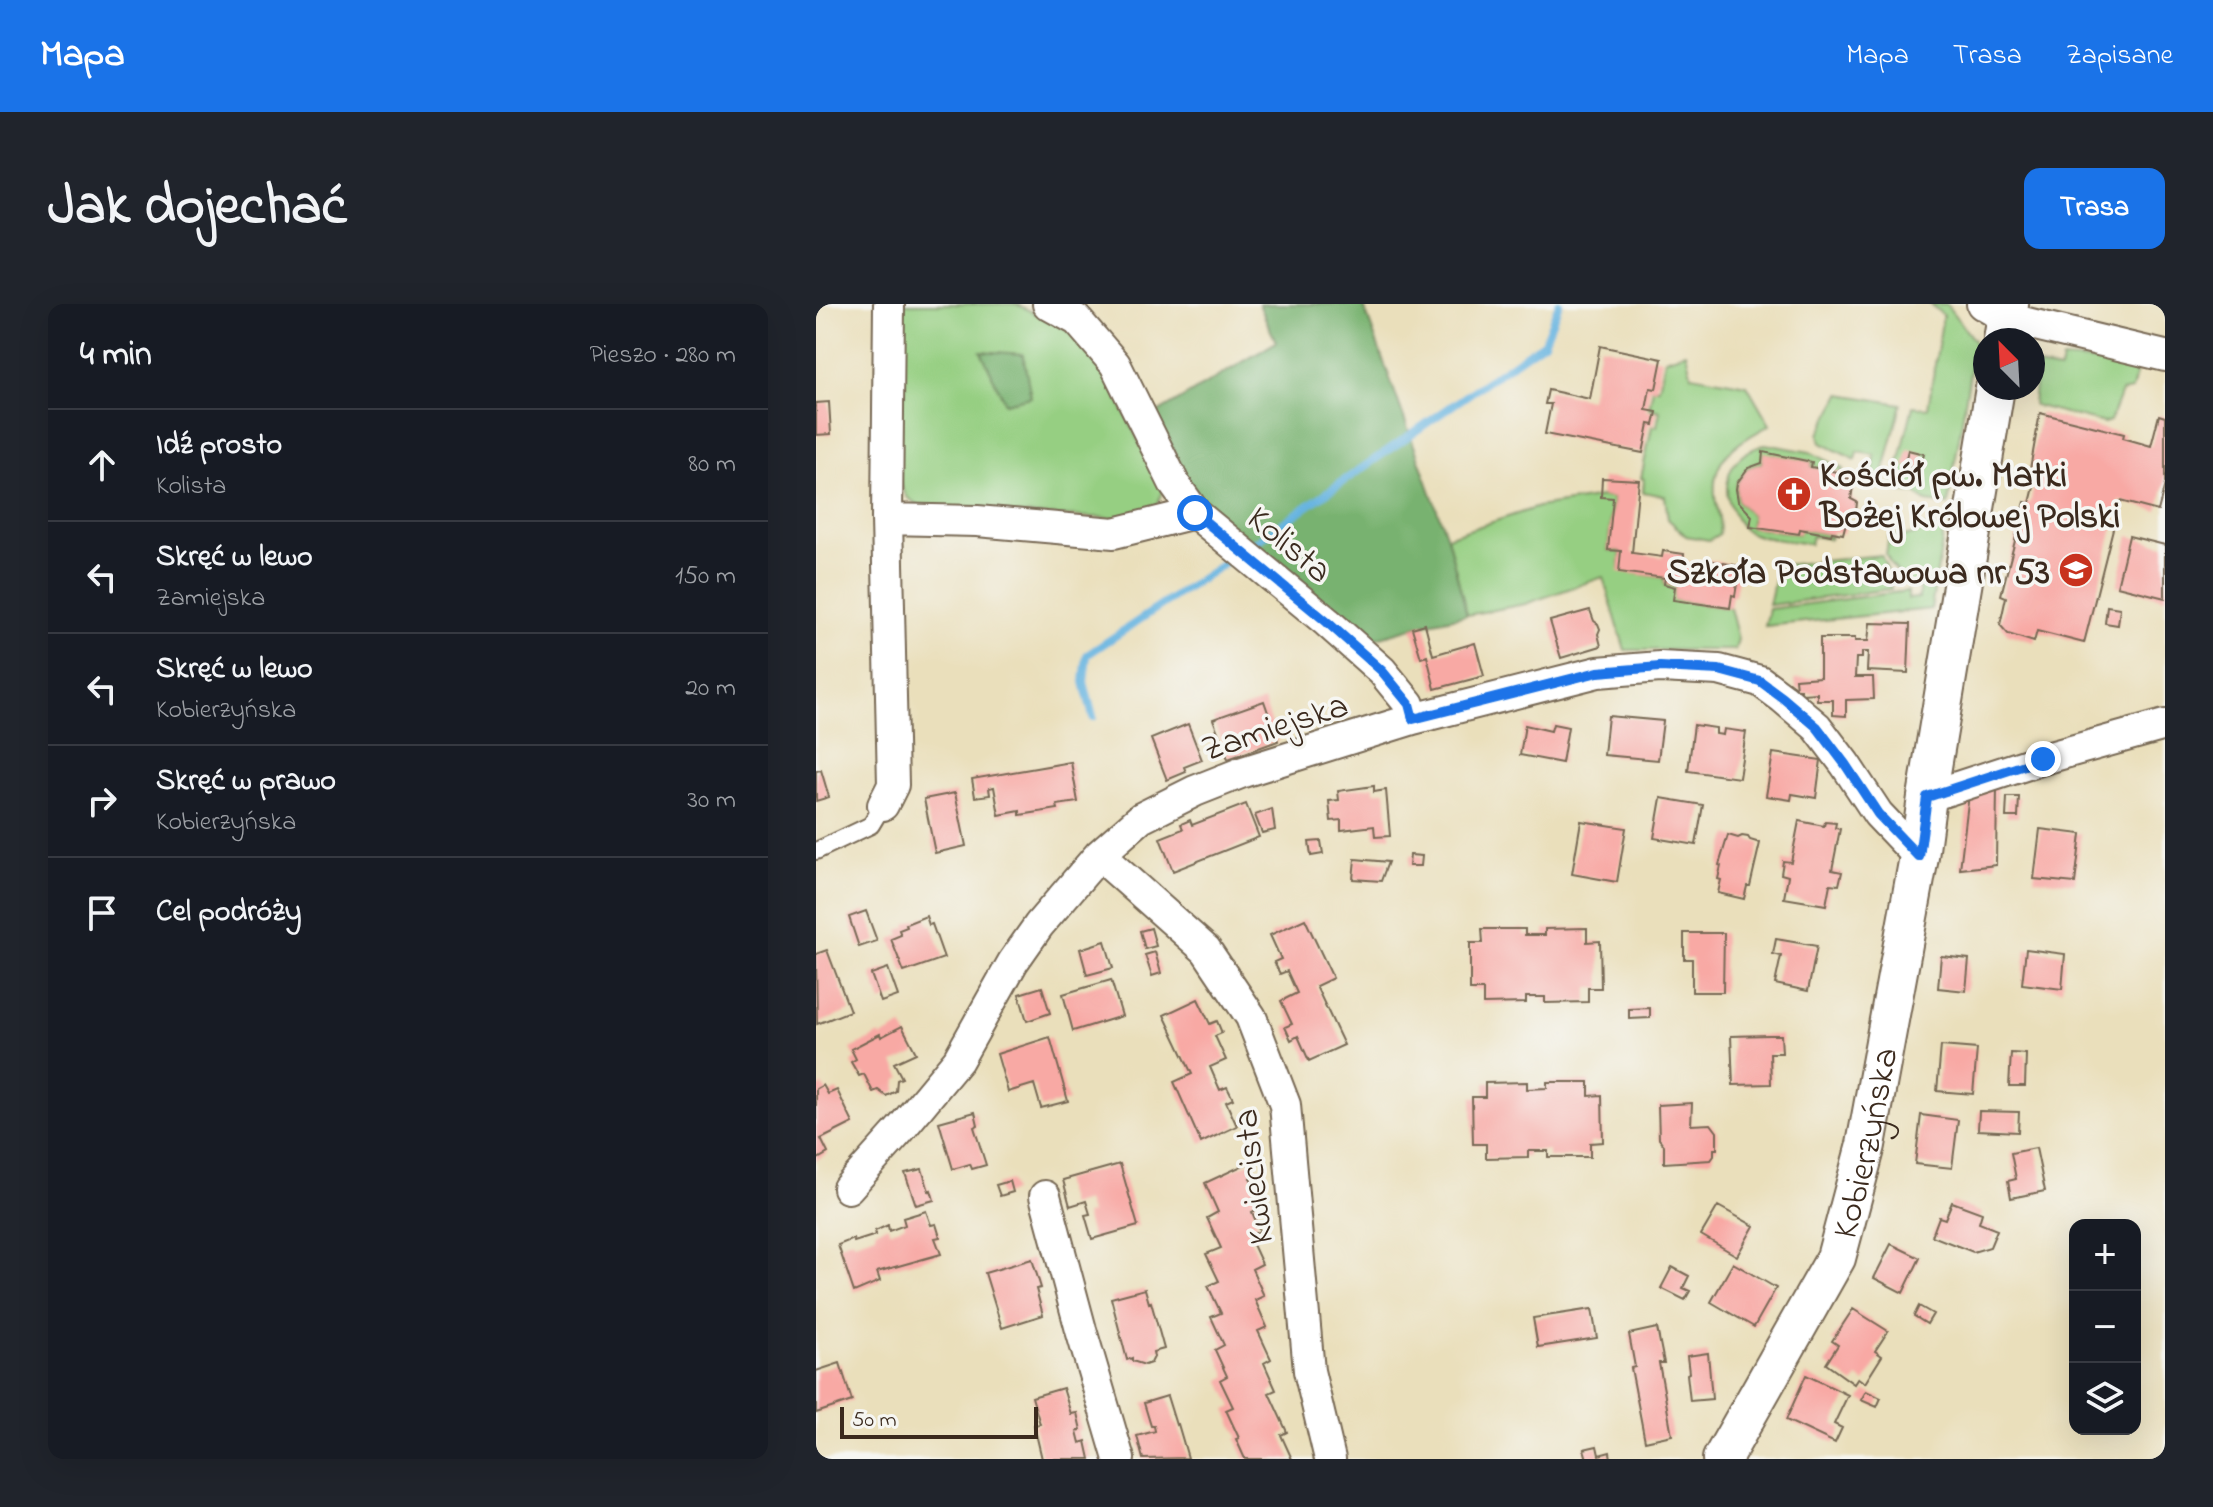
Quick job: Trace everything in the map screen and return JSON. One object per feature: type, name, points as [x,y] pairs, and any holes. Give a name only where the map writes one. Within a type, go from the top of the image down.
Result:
[{"type":"street","points":[[883,805],[893,785],[887,519],[889,304]]},
{"type":"street","name":"Kolista","points":[[1048,304],[1077,320],[1115,364],[1175,485],[1195,513],[1382,671],[1409,704],[1413,719]]},
{"type":"street","points":[[2000,317],[2165,356]]},
{"type":"street","name":"Kobierzyńska","points":[[1722,1459],[1836,1258],[1866,1145],[1919,857],[1993,400]]},
{"type":"street","points":[[887,519],[977,521],[1114,533],[1195,513]]},
{"type":"street","name":"Zamiejska","points":[[848,1188],[958,1060],[1013,962],[1039,925],[1099,855],[1141,818],[1195,791],[1243,772],[1413,719],[1598,672],[1660,667],[1719,670],[1760,681],[1817,727],[1878,814],[1919,857]]},
{"type":"street","points":[[1927,797],[2043,759],[2165,725]]},
{"type":"street","name":"Kwiecista","points":[[1099,855],[1206,950],[1251,1017],[1263,1046],[1285,1105],[1309,1371],[1330,1459]]},
{"type":"street","points":[[1045,1196],[1119,1459]]},
{"type":"lane","points":[[816,851],[871,825],[883,805]]},
{"type":"green space","points":[[895,304],[1016,304],[1075,333],[1107,377],[1163,490],[1155,510],[1135,519],[925,510],[907,497],[895,474]]},
{"type":"green space","points":[[1259,304],[1363,304],[1447,537],[1467,615],[1374,639],[1221,521],[1192,489],[1156,414],[1276,342]]},
{"type":"green space","points":[[1930,304],[1946,304],[1973,339],[1948,505],[1926,502],[1916,494],[1893,488],[1913,406],[1928,408],[1943,315]]},
{"type":"green space","points":[[981,351],[1023,354],[1031,397],[1005,403]]},
{"type":"green space","points":[[1686,352],[1691,375],[1747,385],[1770,425],[1738,444],[1723,460],[1715,482],[1719,534],[1709,540],[1686,536],[1668,519],[1665,496],[1643,492],[1644,479],[1641,478],[1652,426],[1657,426],[1660,411],[1649,408],[1653,388],[1659,388],[1665,359]]},
{"type":"green space","points":[[2062,359],[2094,361],[2137,370],[2132,390],[2121,392],[2110,421],[2104,423],[2033,405],[2034,400],[2045,400],[2045,367],[2060,370]]},
{"type":"green space","points":[[1841,394],[1901,404],[1881,482],[1872,478],[1875,455],[1858,452],[1856,460],[1821,443],[1819,434]]},
{"type":"green space","points":[[1765,444],[1810,452],[1843,469],[1842,473],[1811,467],[1812,462],[1763,453],[1762,463],[1748,468],[1737,483],[1738,501],[1752,516],[1750,527],[1798,534],[1800,529],[1831,535],[1830,539],[1812,536],[1810,544],[1770,539],[1748,532],[1739,524],[1728,497],[1729,474],[1743,455]]},
{"type":"green space","points":[[1601,497],[1613,498],[1608,550],[1621,551],[1619,571],[1665,578],[1664,584],[1675,587],[1674,600],[1730,608],[1738,639],[1735,650],[1625,650],[1603,577],[1525,604],[1467,615],[1447,537],[1538,507]]},
{"type":"green space","points":[[1922,527],[1944,530],[1931,609],[1765,626],[1769,609],[1908,591],[1908,599],[1919,598],[1919,584],[1913,588],[1891,565],[1886,554],[1889,535],[1921,533]]},
{"type":"green space","points":[[1881,555],[1891,589],[1769,605],[1776,573],[1784,565]]},
{"type":"building","points":[[1600,346],[1662,359],[1656,389],[1650,388],[1646,410],[1657,412],[1654,425],[1649,424],[1643,453],[1545,434],[1551,404],[1545,404],[1548,390],[1590,399]]},
{"type":"building","points":[[829,402],[831,434],[816,435],[816,403]]},
{"type":"building","points":[[2040,413],[2124,434],[2123,438],[2151,446],[2159,415],[2165,417],[2165,484],[2158,511],[2120,501],[2084,643],[2037,631],[2034,642],[2008,634],[2000,625],[2006,597],[2001,595],[2025,502],[2030,503],[2036,479],[2040,480],[2041,472],[2030,469]]},
{"type":"building","points":[[1908,450],[1924,454],[1920,470],[1904,466]]},
{"type":"building","name":"Kościół pw. Matki Bożej Królowej Polski","points":[[1763,452],[1812,462],[1811,467],[1842,473],[1842,477],[1854,480],[1851,499],[1857,502],[1856,512],[1848,515],[1843,534],[1800,529],[1799,534],[1750,527],[1752,516],[1738,501],[1737,483],[1748,468],[1762,463]]},
{"type":"building","points":[[1602,478],[1639,480],[1632,553],[1662,557],[1663,551],[1684,554],[1683,561],[1706,565],[1707,560],[1740,566],[1730,608],[1673,600],[1675,587],[1664,584],[1665,578],[1619,572],[1621,551],[1608,550],[1613,498],[1601,497]]},
{"type":"building","points":[[2129,536],[2165,545],[2165,598],[2117,586]]},
{"type":"building","points":[[2107,606],[2120,608],[2118,625],[2105,623]]},
{"type":"building","points":[[1590,610],[1600,629],[1601,646],[1561,658],[1550,621]]},
{"type":"building","points":[[1870,623],[1910,624],[1908,673],[1867,671],[1868,652],[1862,652],[1862,658],[1856,658],[1855,677],[1873,677],[1874,699],[1846,700],[1846,716],[1833,715],[1833,700],[1817,700],[1817,693],[1801,694],[1801,689],[1796,689],[1795,679],[1820,677],[1820,638],[1868,641]]},
{"type":"building","points":[[1425,624],[1433,655],[1475,643],[1484,676],[1435,689],[1427,656],[1421,658],[1412,628]]},
{"type":"building","points":[[1264,701],[1278,741],[1228,759],[1213,719]]},
{"type":"building","points":[[1608,716],[1663,721],[1658,760],[1604,755]]},
{"type":"building","points":[[1188,724],[1202,760],[1184,767],[1186,772],[1167,780],[1151,739]]},
{"type":"building","points":[[1553,724],[1568,727],[1562,763],[1520,755],[1525,725],[1551,731]]},
{"type":"building","points":[[1694,725],[1716,728],[1716,734],[1723,735],[1724,729],[1746,732],[1739,778],[1688,771]]},
{"type":"building","points":[[1773,753],[1821,760],[1816,798],[1792,794],[1791,800],[1766,796]]},
{"type":"building","points":[[1071,762],[1078,802],[1057,805],[1058,809],[999,815],[994,787],[989,788],[990,795],[975,797],[972,779]]},
{"type":"building","points":[[821,770],[829,797],[816,801],[816,771]]},
{"type":"building","points":[[1997,784],[1996,865],[1960,869],[1969,794]]},
{"type":"building","points":[[1374,786],[1374,792],[1386,790],[1390,836],[1375,837],[1374,826],[1341,830],[1341,820],[1331,821],[1329,801],[1339,800],[1338,791]]},
{"type":"building","points":[[955,793],[966,846],[935,853],[924,799]]},
{"type":"building","points":[[2007,797],[2019,797],[2018,817],[2006,817]]},
{"type":"building","points":[[1661,798],[1703,805],[1696,845],[1654,838]]},
{"type":"building","points":[[1246,804],[1259,837],[1173,871],[1160,838],[1183,829],[1181,824],[1190,820],[1192,825]]},
{"type":"building","points":[[1272,809],[1275,830],[1262,833],[1255,815]]},
{"type":"building","points":[[1581,821],[1626,828],[1617,882],[1572,874]]},
{"type":"building","points":[[1799,821],[1824,826],[1825,822],[1836,823],[1835,828],[1840,829],[1832,870],[1842,872],[1839,885],[1830,884],[1826,905],[1784,898],[1788,876],[1781,874],[1783,861],[1791,862]]},
{"type":"building","points":[[2040,829],[2081,834],[2075,883],[2034,879]]},
{"type":"building","points":[[1728,835],[1748,837],[1760,843],[1744,899],[1718,893],[1721,880],[1718,879],[1719,865]]},
{"type":"building","points":[[1321,841],[1323,854],[1311,856],[1309,842]]},
{"type":"building","points":[[1410,855],[1422,856],[1421,866],[1409,866]]},
{"type":"building","points":[[1355,859],[1388,862],[1381,881],[1353,879]]},
{"type":"building","points":[[866,911],[877,941],[859,947],[849,917]]},
{"type":"building","points":[[926,916],[944,958],[904,972],[891,939],[901,935],[899,930],[907,927],[906,924]]},
{"type":"building","points":[[1305,919],[1333,978],[1316,986],[1344,1045],[1309,1061],[1298,1036],[1291,1040],[1285,1027],[1292,1024],[1281,1001],[1297,993],[1287,971],[1280,974],[1274,962],[1281,959],[1270,935]]},
{"type":"building","points":[[1151,928],[1156,946],[1145,949],[1140,931]]},
{"type":"building","points":[[1587,928],[1587,942],[1600,941],[1601,988],[1588,988],[1588,1002],[1545,1003],[1545,997],[1526,997],[1526,1003],[1483,1004],[1483,990],[1470,990],[1470,943],[1483,943],[1482,929],[1525,929],[1525,935],[1545,935],[1545,929]]},
{"type":"building","points":[[1684,933],[1724,933],[1723,992],[1692,992],[1692,959],[1684,959]]},
{"type":"building","points":[[1776,939],[1817,946],[1808,991],[1775,984],[1781,956],[1773,954]]},
{"type":"building","points":[[1105,941],[1113,968],[1087,975],[1080,949]]},
{"type":"building","points":[[2026,949],[2065,954],[2062,989],[2022,984]]},
{"type":"building","points":[[827,950],[850,1011],[817,1024],[816,954]]},
{"type":"building","points":[[1155,952],[1161,973],[1152,976],[1145,955]]},
{"type":"building","points":[[1941,956],[1969,959],[1966,991],[1938,988]]},
{"type":"building","points":[[888,968],[898,996],[881,1002],[871,974]]},
{"type":"building","points":[[1111,980],[1122,1016],[1073,1031],[1063,994]]},
{"type":"building","points":[[1042,987],[1050,1013],[1027,1021],[1019,994]]},
{"type":"building","points":[[1198,999],[1210,1024],[1217,1021],[1222,1033],[1215,1036],[1226,1060],[1210,1067],[1220,1090],[1227,1087],[1233,1099],[1226,1102],[1237,1126],[1201,1143],[1174,1082],[1192,1074],[1164,1015]]},
{"type":"building","points":[[1650,1008],[1650,1018],[1629,1019],[1629,1009]]},
{"type":"building","points":[[902,1026],[916,1053],[894,1063],[902,1078],[897,1080],[896,1091],[886,1096],[878,1090],[873,1092],[864,1074],[859,1076],[851,1062],[856,1059],[851,1049]]},
{"type":"building","points":[[1781,1035],[1782,1053],[1770,1053],[1771,1084],[1733,1085],[1731,1036]]},
{"type":"building","points":[[1050,1037],[1068,1101],[1041,1108],[1034,1084],[1008,1092],[997,1054]]},
{"type":"building","points":[[1941,1046],[1977,1049],[1973,1094],[1937,1091]]},
{"type":"building","points":[[2011,1053],[2026,1054],[2025,1086],[2009,1086]]},
{"type":"building","points":[[1527,1082],[1527,1089],[1547,1088],[1547,1082],[1589,1082],[1589,1096],[1602,1095],[1603,1142],[1590,1143],[1590,1157],[1548,1157],[1548,1151],[1528,1151],[1528,1157],[1486,1158],[1486,1144],[1473,1144],[1472,1097],[1485,1097],[1485,1083]]},
{"type":"building","points":[[823,1085],[828,1094],[837,1090],[853,1123],[821,1139],[828,1153],[816,1160],[816,1089]]},
{"type":"building","points":[[1692,1103],[1691,1125],[1711,1124],[1717,1132],[1714,1156],[1711,1160],[1664,1163],[1664,1145],[1659,1139],[1658,1105]]},
{"type":"building","points":[[1979,1111],[2019,1112],[2018,1132],[1978,1130]]},
{"type":"building","points":[[975,1112],[978,1125],[974,1127],[986,1165],[972,1169],[970,1164],[953,1169],[939,1122]]},
{"type":"building","points":[[1921,1115],[1958,1120],[1952,1168],[1915,1164]]},
{"type":"building","points":[[2036,1148],[2045,1191],[2011,1198],[2008,1181],[2016,1179],[2011,1153]]},
{"type":"building","points":[[1250,1162],[1256,1175],[1250,1178],[1258,1196],[1253,1198],[1258,1209],[1252,1212],[1260,1231],[1249,1236],[1262,1264],[1252,1269],[1264,1296],[1255,1300],[1267,1327],[1258,1331],[1271,1359],[1264,1363],[1276,1390],[1269,1393],[1287,1432],[1281,1435],[1292,1459],[1245,1459],[1226,1410],[1233,1407],[1220,1380],[1227,1376],[1215,1350],[1224,1345],[1211,1317],[1221,1313],[1208,1286],[1219,1281],[1206,1254],[1221,1248],[1207,1218],[1218,1212],[1205,1183]]},
{"type":"building","points":[[1120,1164],[1138,1226],[1092,1239],[1085,1215],[1090,1214],[1086,1201],[1070,1206],[1063,1180]]},
{"type":"building","points":[[922,1169],[934,1200],[916,1205],[905,1173]]},
{"type":"building","points":[[1010,1181],[1013,1192],[1000,1196],[996,1185]]},
{"type":"building","points":[[1952,1202],[1982,1213],[1979,1223],[1997,1230],[1990,1247],[1973,1252],[1932,1236],[1939,1217],[1945,1219]]},
{"type":"building","points":[[1718,1206],[1754,1226],[1737,1256],[1701,1235]]},
{"type":"building","points":[[926,1211],[931,1225],[936,1224],[940,1237],[935,1238],[941,1254],[877,1272],[880,1281],[854,1292],[838,1245],[876,1235],[875,1231],[888,1225],[889,1231],[905,1225],[903,1218]]},
{"type":"building","points":[[1891,1244],[1920,1258],[1903,1293],[1874,1278]]},
{"type":"building","points":[[1032,1259],[1041,1288],[1036,1289],[1043,1315],[1002,1328],[985,1273]]},
{"type":"building","points":[[1733,1263],[1776,1288],[1754,1327],[1711,1302]]},
{"type":"building","points":[[1672,1267],[1689,1276],[1683,1288],[1690,1291],[1685,1300],[1661,1288]]},
{"type":"building","points":[[1145,1289],[1164,1349],[1153,1352],[1151,1363],[1145,1365],[1132,1361],[1132,1358],[1127,1360],[1111,1298]]},
{"type":"building","points":[[1919,1306],[1933,1314],[1927,1324],[1914,1316]]},
{"type":"building","points":[[1592,1309],[1597,1338],[1538,1347],[1533,1318]]},
{"type":"building","points":[[1853,1309],[1888,1331],[1875,1351],[1882,1356],[1865,1383],[1858,1378],[1854,1384],[1826,1364],[1838,1345],[1832,1341]]},
{"type":"building","points":[[1657,1328],[1664,1363],[1659,1363],[1672,1435],[1645,1441],[1631,1368],[1635,1367],[1629,1334]]},
{"type":"building","points":[[1708,1353],[1712,1399],[1690,1401],[1687,1356]]},
{"type":"building","points":[[840,1363],[852,1401],[816,1413],[816,1371]]},
{"type":"building","points":[[1806,1375],[1848,1395],[1834,1424],[1842,1428],[1835,1443],[1786,1420]]},
{"type":"building","points":[[1063,1388],[1071,1414],[1077,1413],[1080,1443],[1086,1441],[1090,1459],[1042,1459],[1034,1425],[1040,1424],[1032,1397]]},
{"type":"building","points":[[1866,1391],[1881,1398],[1877,1407],[1861,1400]]},
{"type":"building","points":[[1167,1396],[1188,1458],[1143,1459],[1137,1436],[1155,1431],[1144,1403]]},
{"type":"building","points":[[1597,1446],[1599,1455],[1610,1452],[1611,1459],[1587,1459],[1584,1449]]},
{"type":"waterway","points":[[1247,548],[1544,342],[1559,304]]},
{"type":"waterway","points":[[1093,717],[1084,682],[1087,655],[1235,556]]},
{"type":"place","name":"Kościół pw. Matki Bożej Królowej Polski","points":[[1794,494]]},
{"type":"place","name":"Szkoła Podstawowa nr 53","points":[[2076,570]]},
{"type":"route","points":[[1195,513],[1382,671],[1409,704],[1413,719],[1598,672],[1660,667],[1719,670],[1760,681],[1817,727],[1878,814],[1919,857],[1927,797],[2043,759]]}]
